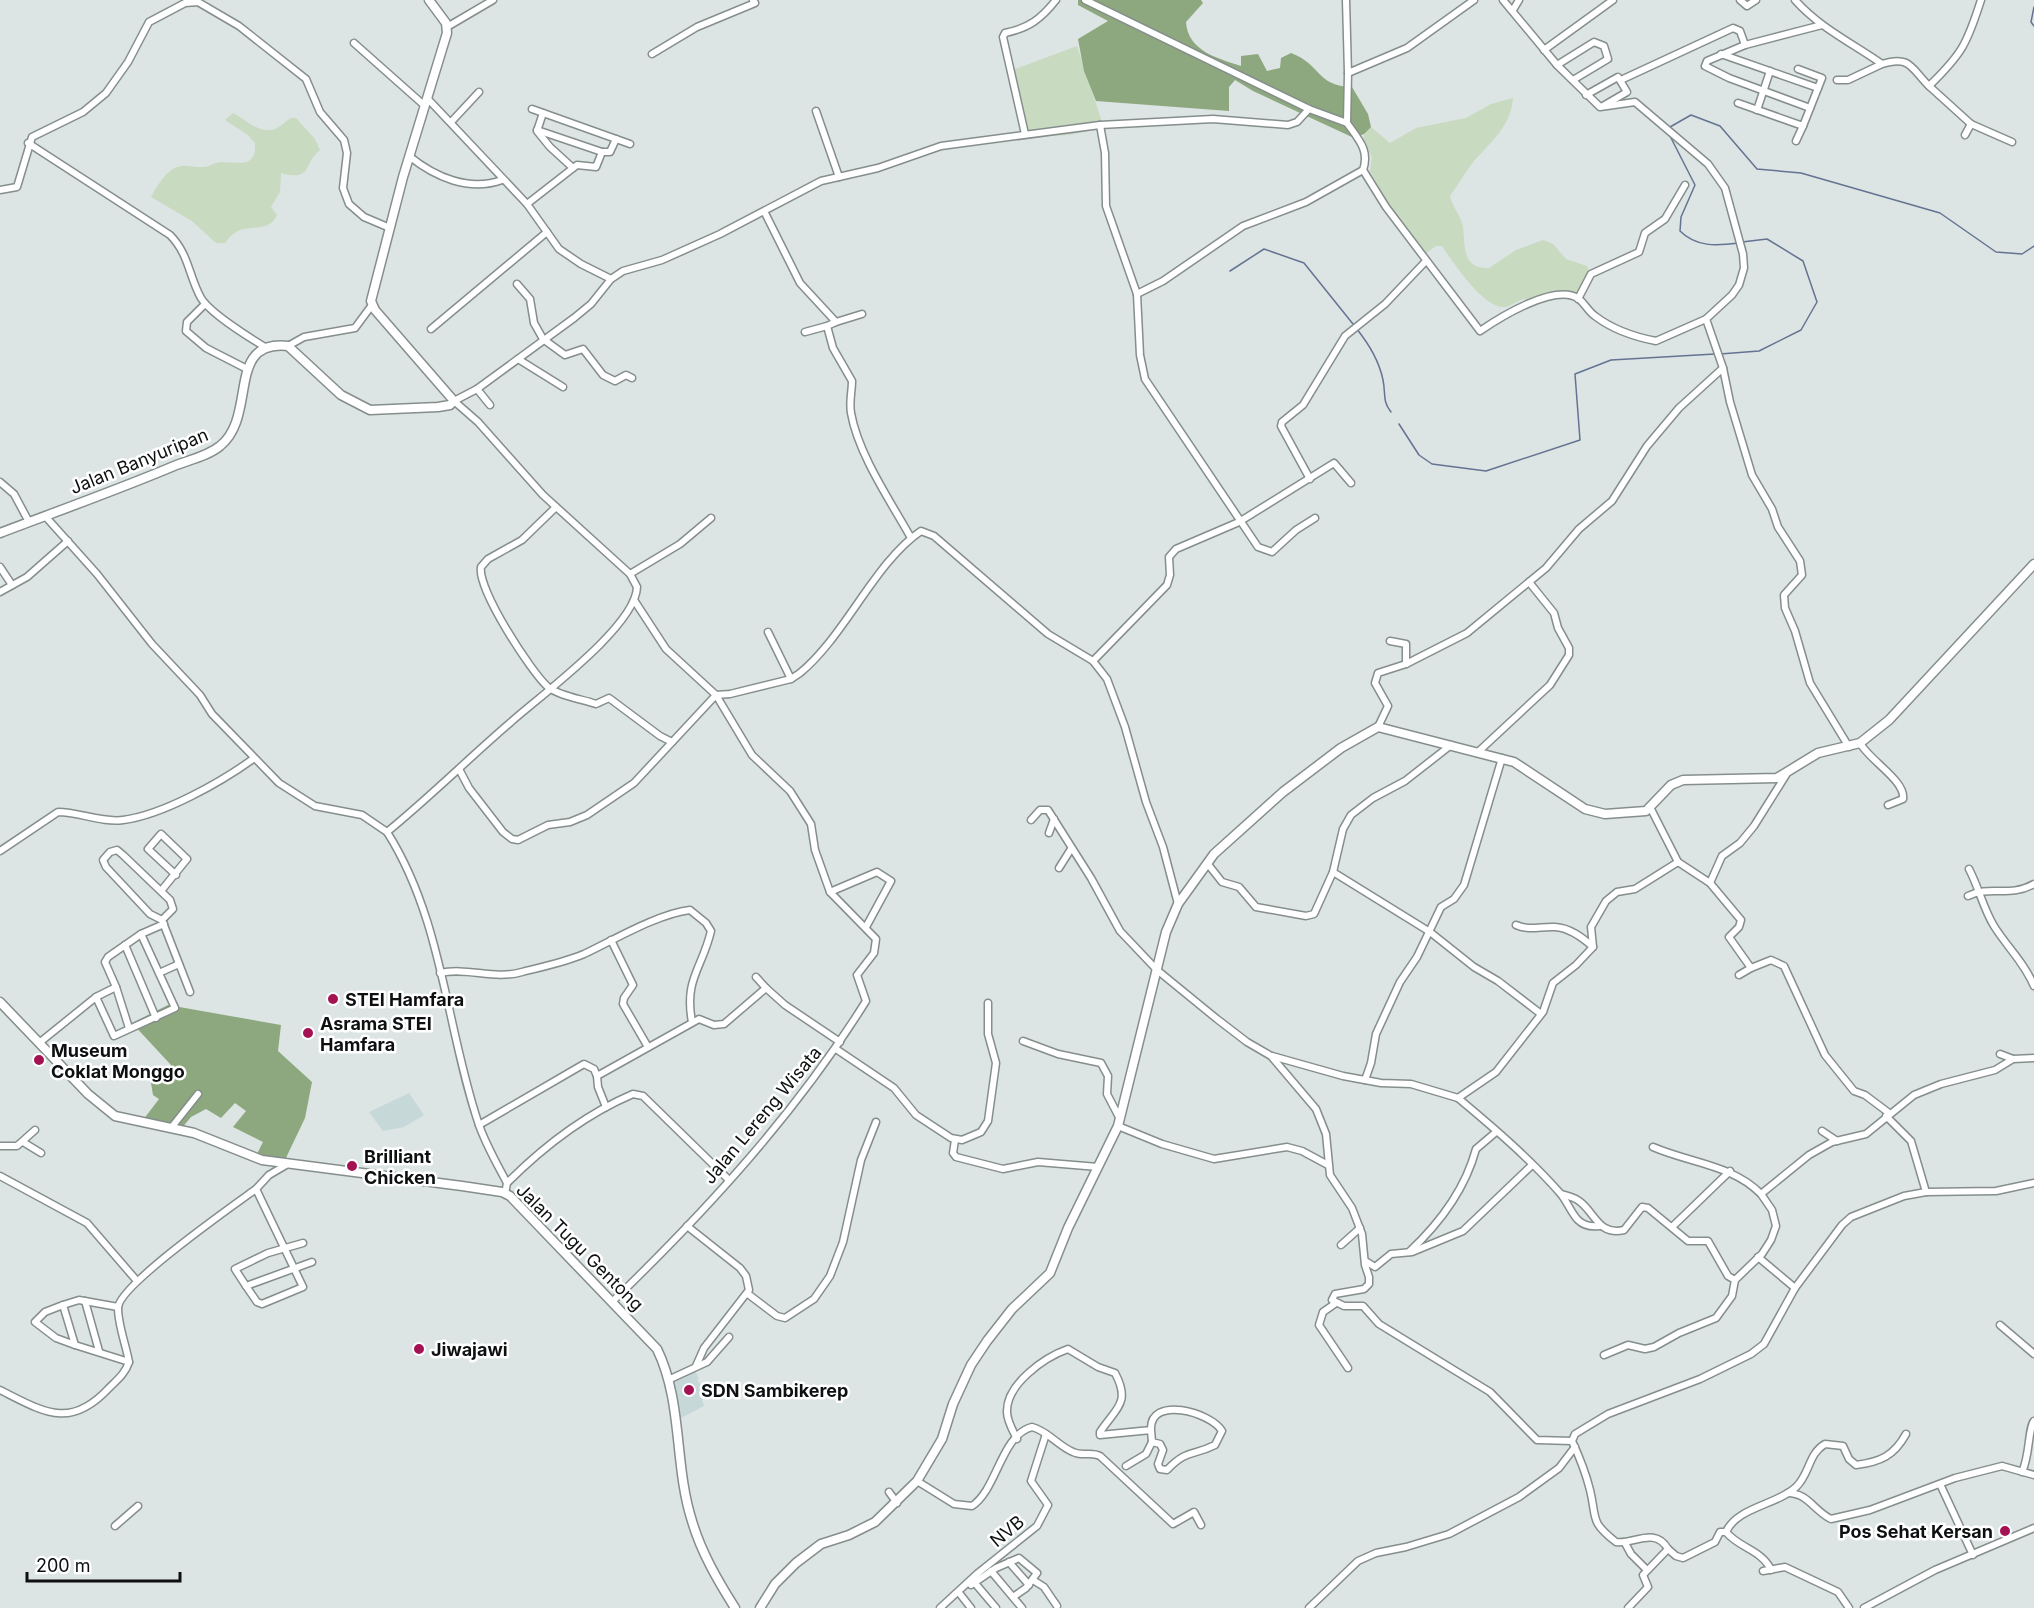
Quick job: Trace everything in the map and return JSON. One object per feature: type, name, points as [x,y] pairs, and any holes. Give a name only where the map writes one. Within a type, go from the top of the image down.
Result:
[{"type":"street","points":[[28,143],[170,235],[186,257],[205,304],[251,340],[265,347],[288,346],[304,338],[356,328],[372,305],[373,287],[409,156],[445,43],[447,27],[429,0]]},
{"type":"street","points":[[447,27],[493,0]]},
{"type":"street","points":[[652,54],[697,27],[754,3],[753,0]]},
{"type":"street","points":[[1025,134],[1003,37],[1006,33],[1025,29],[1039,20],[1056,0]]},
{"type":"street","points":[[1085,0],[1309,109],[1347,123],[1363,145],[1367,157],[1363,170],[1306,202],[1244,226],[1163,281],[1137,294]]},
{"type":"street","points":[[1346,0],[1347,123]]},
{"type":"street","points":[[1348,73],[1407,48],[1474,0]]},
{"type":"street","points":[[1363,170],[1426,261],[1480,331],[1511,311],[1549,297],[1570,296],[1578,299],[1592,314],[1605,322],[1656,341],[1706,319],[1732,295],[1739,285],[1744,268],[1743,254],[1725,188],[1708,164],[1635,102],[1600,107],[1557,65],[1503,0]]},
{"type":"street","points":[[1513,10],[1519,0]]},
{"type":"street","points":[[1544,50],[1614,0]]},
{"type":"street","points":[[1740,0],[1747,6],[1756,0]]},
{"type":"street","points":[[1795,0],[1822,26],[1882,64]]},
{"type":"street","points":[[1929,86],[1953,62],[1968,41],[1981,0]]},
{"type":"street","points":[[0,190],[18,187],[28,143],[36,134],[83,112],[106,93],[149,22],[185,3],[198,2],[239,26],[306,79],[320,111],[344,140],[347,153],[343,188],[348,204],[364,217],[390,228]]},
{"type":"street","points":[[1810,108],[1705,66],[1707,61],[1745,45],[1822,26]]},
{"type":"street","points":[[1623,79],[1733,28],[1740,31],[1745,45]]},
{"type":"street","points":[[1557,65],[1594,42],[1604,46],[1608,58],[1573,80]]},
{"type":"street","points":[[354,43],[452,121],[502,180],[527,204],[559,249],[611,279]]},
{"type":"street","points":[[1721,54],[1818,88]]},
{"type":"street","points":[[1837,80],[1848,80],[1882,64],[1902,60],[1971,124],[2012,142]]},
{"type":"street","points":[[1796,141],[1822,78],[1798,69]]},
{"type":"street","points":[[1757,110],[1770,71]]},
{"type":"street","points":[[1586,95],[1616,76],[1619,78],[1627,92],[1600,107]]},
{"type":"street","points":[[452,121],[479,92]]},
{"type":"street","points":[[1738,103],[1803,126]]},
{"type":"street","points":[[532,109],[630,144]]},
{"type":"street","points":[[288,346],[341,395],[370,410],[450,405],[477,389],[591,304],[611,279],[623,271],[668,257],[765,213],[811,185],[878,168],[941,146],[1100,124],[1213,119],[1288,125],[1297,122],[1309,109]]},
{"type":"street","points":[[816,111],[839,177]]},
{"type":"street","points":[[537,130],[543,113]]},
{"type":"street","points":[[1100,124],[1105,153],[1106,206],[1137,294],[1140,355],[1145,379],[1239,522],[1258,547],[1272,552],[1315,518]]},
{"type":"street","points":[[1965,135],[1971,124]]},
{"type":"street","points":[[537,130],[602,152],[610,152],[615,139]]},
{"type":"street","points":[[537,130],[550,147],[573,168]]},
{"type":"street","points":[[527,204],[580,164],[595,167],[602,152]]},
{"type":"street","points":[[409,156],[431,172],[457,182],[483,186],[502,180]]},
{"type":"street","points":[[1578,299],[1591,274],[1639,252],[1645,233],[1665,219],[1685,185]]},
{"type":"street","points":[[765,213],[800,283],[836,322]]},
{"type":"street","points":[[431,329],[547,232]]},
{"type":"street","points":[[1310,479],[1281,426],[1303,405],[1350,330],[1385,304],[1426,261]]},
{"type":"street","points":[[518,284],[530,299],[534,323],[543,339],[563,355],[577,349],[586,350],[603,375],[610,380],[617,380],[626,375],[632,378]]},
{"type":"street","points":[[205,304],[186,324],[188,334],[206,348],[247,369]]},
{"type":"street","points":[[372,305],[454,401],[478,422],[556,507],[630,574],[637,587],[634,600],[609,634],[387,832]]},
{"type":"street","points":[[805,332],[862,314]]},
{"type":"street","points":[[1706,319],[1724,368],[1730,402],[1752,475],[1772,509],[1778,527],[1802,566],[1802,575],[1786,592],[1783,602],[1795,632],[1804,668],[1822,706],[1850,747]]},
{"type":"street","points":[[826,326],[833,348],[852,381],[849,393],[852,421],[866,454],[911,538]]},
{"type":"street","name":"Jalan Banyuripan","points":[[0,533],[158,473],[221,445],[238,420],[247,369],[255,354],[265,347]]},
{"type":"street","points":[[518,359],[563,387]]},
{"type":"street","points":[[760,1608],[784,1575],[820,1544],[849,1535],[875,1522],[917,1481],[942,1439],[953,1404],[971,1365],[1000,1323],[1050,1273],[1068,1228],[1119,1123],[1166,932],[1178,904],[1207,863],[1283,792],[1341,748],[1378,727],[1388,706],[1376,687],[1376,677],[1381,671],[1406,664],[1467,633],[1546,568],[1579,529],[1612,501],[1647,446],[1679,408],[1724,368]]},
{"type":"street","points":[[477,389],[490,405]]},
{"type":"street","points":[[1093,661],[1167,585],[1170,575],[1168,560],[1172,552],[1239,522],[1334,463],[1351,483]]},
{"type":"street","points":[[0,482],[14,494],[29,522]]},
{"type":"street","points":[[556,507],[522,540],[488,559],[480,572],[482,583],[502,621],[550,689],[596,704],[609,698],[660,736],[672,742]]},
{"type":"street","points":[[45,516],[103,581],[152,644],[200,695],[212,714],[279,783],[304,801],[321,808],[362,815],[387,832],[416,887],[479,1125],[507,1183],[505,1194]]},
{"type":"street","points":[[630,574],[680,544],[711,518]]},
{"type":"street","points":[[459,769],[496,824],[508,837],[515,840],[548,825],[570,822],[587,815],[634,783],[716,695],[736,693],[791,678],[806,668],[911,538],[921,531],[934,536],[1048,634],[1093,661],[1107,679],[1125,727],[1146,802],[1163,847],[1178,904]]},
{"type":"street","points":[[0,592],[27,577],[68,541]]},
{"type":"street","points":[[1378,727],[1502,758],[1523,766],[1591,811],[1616,813],[1651,809],[1671,785],[1683,780],[1766,780],[1786,775],[1818,753],[1860,744],[1889,720],[2034,564]]},
{"type":"street","points":[[0,567],[12,585]]},
{"type":"street","points":[[1478,752],[1550,685],[1569,655],[1569,648],[1558,628],[1554,613],[1529,582]]},
{"type":"street","points":[[634,600],[666,649],[716,695],[746,747],[767,772],[790,791],[811,824],[815,850],[830,892],[866,927],[890,884],[888,877],[874,872],[830,892]]},
{"type":"street","points":[[768,632],[791,678]]},
{"type":"street","points":[[1390,641],[1406,644],[1406,664]]},
{"type":"street","points":[[1860,744],[1903,791],[1903,798],[1888,805]]},
{"type":"street","points":[[1207,863],[1222,882],[1239,887],[1256,907],[1306,916],[1314,914],[1333,872],[1343,829],[1351,815],[1372,798],[1405,781],[1451,745]]},
{"type":"street","points":[[1365,1080],[1371,1063],[1376,1034],[1400,982],[1430,932],[1441,907],[1454,899],[1464,885],[1502,758]]},
{"type":"street","points":[[0,851],[58,812],[124,820],[171,804],[217,784],[254,759]]},
{"type":"street","points":[[1710,883],[1722,856],[1740,843],[1754,826],[1786,775]]},
{"type":"street","points":[[1031,820],[1044,808],[1054,819],[1091,878],[1116,926],[1156,970],[1247,1042],[1271,1056],[1365,1080],[1411,1084],[1458,1098],[1496,1132],[1510,1141],[1561,1194],[1578,1220],[1589,1226],[1600,1226],[1614,1231],[1624,1230],[1642,1207],[1648,1208],[1688,1241],[1708,1240],[1728,1276],[1735,1280]]},
{"type":"street","points":[[1651,809],[1678,862],[1710,883],[1741,920],[1741,925],[1729,939],[1751,968]]},
{"type":"street","points":[[1049,833],[1054,819]]},
{"type":"street","points":[[161,891],[176,875],[185,864],[187,857],[161,834],[148,849],[176,875]]},
{"type":"street","points":[[1059,868],[1071,849]]},
{"type":"street","points":[[129,1028],[105,960],[141,934],[163,922],[173,906],[161,891],[119,852],[112,850],[104,858],[106,867],[150,914],[163,922],[190,992]]},
{"type":"street","points":[[1458,1098],[1496,1072],[1541,1014],[1553,983],[1576,965],[1593,947],[1591,927],[1606,901],[1617,892],[1635,889],[1678,862]]},
{"type":"street","points":[[1969,869],[1980,892],[1983,908],[2022,962],[2034,986]]},
{"type":"street","points":[[1333,872],[1430,932],[1474,967],[1498,981],[1541,1014]]},
{"type":"street","points":[[1968,896],[1980,892],[2014,892],[2034,884]]},
{"type":"street","points":[[440,973],[464,970],[495,976],[522,972],[582,954],[610,940],[684,911],[693,911],[711,929],[688,999],[692,1022]]},
{"type":"street","points":[[1516,925],[1530,929],[1553,927],[1570,931],[1593,947]]},
{"type":"street","name":"Jalan Lereng Wisata","points":[[613,1301],[750,1159],[836,1049],[866,1001],[857,975],[869,961],[877,943],[866,927]]},
{"type":"street","points":[[96,997],[113,1035],[128,1032],[129,1028],[156,1018],[176,1007],[141,934]]},
{"type":"street","points":[[610,940],[633,985],[624,998],[623,1004],[648,1047]]},
{"type":"street","points":[[125,945],[145,997],[156,1018]]},
{"type":"street","points":[[1739,975],[1771,960],[1784,966],[1825,1054],[1854,1091],[1865,1095],[1911,1141],[1926,1192]]},
{"type":"street","points":[[159,972],[179,964]]},
{"type":"street","points":[[756,977],[785,1005],[840,1042]]},
{"type":"street","points":[[39,1043],[96,997],[116,987]]},
{"type":"street","points":[[597,1076],[699,1019],[714,1025],[724,1024],[766,988]]},
{"type":"street","name":"Jalan Tugu Gentong","points":[[0,1002],[110,1114],[194,1133],[262,1160],[286,1165],[387,1175],[505,1194],[652,1341],[663,1361],[668,1380],[691,1521],[713,1570],[735,1608]]},
{"type":"street","points":[[836,1049],[894,1088],[916,1115],[955,1140],[981,1132],[988,1121],[996,1063],[988,1034],[988,1003]]},
{"type":"street","points":[[1023,1041],[1058,1054],[1101,1063],[1107,1069],[1107,1094],[1119,1123],[1162,1144],[1214,1159],[1287,1148],[1302,1150],[1328,1165]]},
{"type":"street","points":[[2000,1054],[2013,1059],[2034,1058]]},
{"type":"street","points":[[1271,1056],[1316,1109],[1326,1134],[1330,1175],[1352,1208],[1360,1228],[1369,1284],[1364,1289],[1332,1295],[1331,1298],[1336,1303],[1362,1306],[1379,1324],[1490,1392],[1537,1440],[1574,1444]]},
{"type":"street","points":[[1761,1194],[1809,1155],[1837,1141],[1866,1134],[1914,1095],[1941,1084],[1995,1071],[2013,1059]]},
{"type":"street","points":[[479,1125],[584,1064],[594,1068],[598,1088],[606,1107]]},
{"type":"street","points":[[171,1128],[198,1094]]},
{"type":"street","points":[[507,1183],[540,1152],[606,1107],[633,1094],[640,1095],[729,1180]]},
{"type":"street","points":[[687,1226],[740,1268],[746,1276],[748,1294],[777,1316],[785,1318],[819,1293],[840,1252],[853,1207],[861,1160],[876,1122]]},
{"type":"street","points":[[1,1154],[0,1145],[17,1146],[35,1130]]},
{"type":"street","points":[[1822,1131],[1837,1141]]},
{"type":"street","points":[[1409,1252],[1429,1235],[1449,1209],[1474,1159],[1476,1149],[1496,1132]]},
{"type":"street","points":[[955,1140],[953,1153],[956,1157],[1003,1168],[1038,1162],[1098,1167]]},
{"type":"street","points":[[22,1142],[41,1154]]},
{"type":"street","points":[[1604,1355],[1629,1345],[1645,1349],[1654,1347],[1679,1333],[1716,1318],[1732,1296],[1735,1280],[1771,1240],[1776,1226],[1772,1210],[1761,1194],[1743,1178],[1653,1147]]},
{"type":"street","points":[[262,1160],[269,1175]]},
{"type":"street","points":[[0,1390],[40,1410],[62,1415],[73,1414],[103,1395],[126,1371],[129,1362],[118,1307],[124,1296],[137,1281],[256,1189],[269,1175],[286,1165]]},
{"type":"street","points":[[1364,1259],[1370,1267],[1375,1267],[1391,1254],[1409,1252],[1463,1231],[1532,1165]]},
{"type":"street","points":[[1672,1227],[1730,1172]]},
{"type":"street","points":[[0,1176],[87,1223],[137,1281]]},
{"type":"street","points":[[1726,1532],[1717,1534],[1713,1544],[1695,1550],[1683,1558],[1676,1556],[1662,1542],[1649,1538],[1637,1538],[1625,1543],[1616,1542],[1595,1521],[1589,1486],[1574,1444],[1575,1434],[1608,1414],[1666,1394],[1751,1354],[1770,1337],[1791,1285],[1846,1221],[1886,1202],[1926,1192],[1996,1191],[2034,1184]]},
{"type":"street","points":[[256,1189],[284,1249],[303,1283],[301,1289],[262,1304],[257,1302],[235,1269],[237,1266],[284,1249],[303,1243]]},
{"type":"street","points":[[1561,1194],[1578,1200],[1600,1226]]},
{"type":"street","points":[[1341,1245],[1360,1228]]},
{"type":"street","points":[[1758,1257],[1791,1285]]},
{"type":"street","points":[[246,1286],[312,1262]]},
{"type":"street","points":[[696,1366],[704,1348],[722,1328],[741,1299],[748,1294]]},
{"type":"street","points":[[118,1307],[78,1300],[45,1312],[35,1322],[56,1338],[129,1362]]},
{"type":"street","points":[[85,1301],[99,1351]]},
{"type":"street","points":[[1336,1303],[1323,1312],[1319,1325],[1348,1368]]},
{"type":"street","points":[[63,1305],[75,1345]]},
{"type":"street","points":[[2000,1325],[2034,1354]]},
{"type":"street","points":[[668,1380],[707,1362],[729,1337]]},
{"type":"street","points":[[1017,1439],[1006,1415],[1007,1404],[1016,1386],[1050,1356],[1068,1349],[1098,1367],[1115,1373],[1121,1384],[1124,1397],[1122,1403],[1109,1418],[1100,1435],[1151,1430]]},
{"type":"street","points":[[1126,1466],[1146,1454],[1152,1442],[1152,1420],[1156,1415],[1181,1410],[1205,1416],[1222,1431],[1215,1445],[1187,1453],[1175,1460],[1167,1470],[1160,1469],[1158,1464],[1162,1447],[1157,1442],[1152,1442]]},
{"type":"street","points":[[2022,1472],[2027,1463],[2031,1426],[2034,1421]]},
{"type":"street","points":[[917,1481],[954,1504],[972,1506],[986,1491],[998,1464],[1017,1439],[1029,1427],[1036,1428],[1072,1452],[1079,1455],[1093,1452],[1100,1456],[1118,1469],[1146,1501],[1173,1524],[1194,1512],[1201,1525]]},
{"type":"street","name":"NVB","points":[[944,1606],[1037,1526],[1048,1505],[1031,1481],[1046,1434]]},
{"type":"street","points":[[1726,1532],[1731,1522],[1798,1486],[1815,1452],[1825,1444],[1843,1446],[1849,1459],[1856,1465],[1873,1463],[1883,1460],[1899,1448],[1906,1434]]},
{"type":"street","points":[[1309,1608],[1358,1561],[1376,1552],[1406,1547],[1449,1534],[1519,1497],[1559,1468],[1574,1444]]},
{"type":"street","points":[[1788,1493],[1806,1498],[1831,1519],[1870,1510],[1940,1484],[2002,1466],[2034,1475]]},
{"type":"street","points":[[1940,1484],[1973,1555]]},
{"type":"street","points":[[889,1492],[897,1503]]},
{"type":"street","points":[[115,1526],[138,1506]]},
{"type":"street","points":[[1864,1608],[1935,1570],[2034,1528]]},
{"type":"street","points":[[1726,1532],[1735,1541],[1765,1559],[1771,1570]]},
{"type":"street","points":[[1625,1543],[1631,1554],[1647,1570]]},
{"type":"street","points":[[1628,1608],[1648,1587],[1643,1576],[1647,1570],[1668,1549]]},
{"type":"street","points":[[944,1606],[991,1571],[1019,1558],[1037,1573],[1031,1582],[1013,1597]]},
{"type":"street","points":[[1009,1562],[1031,1582],[1044,1587],[1057,1606]]},
{"type":"street","points":[[1763,1571],[1785,1567],[1838,1592],[1850,1608]]},
{"type":"street","points":[[991,1571],[1022,1608]]},
{"type":"street","points":[[974,1582],[996,1608]]},
{"type":"street","points":[[960,1594],[971,1608]]},
{"type":"shaded area","points":[[409,1093],[424,1115],[404,1127],[383,1131],[369,1112]]},
{"type":"shaded area","name":"SDN Sambikerep","points":[[694,1369],[699,1379],[697,1380],[709,1395],[702,1400],[704,1406],[679,1419],[669,1381]]},
{"type":"green space","points":[[1078,0],[1201,0],[1203,3],[1186,22],[1188,32],[1198,47],[1241,66],[1241,56],[1258,54],[1267,71],[1280,68],[1281,58],[1291,53],[1308,63],[1332,83],[1352,87],[1368,114],[1371,127],[1364,134],[1354,138],[1253,91],[1235,80],[1229,87],[1229,111],[1096,101],[1084,71],[1078,39],[1108,21],[1078,5]]},
{"type":"green space","points":[[1077,46],[1104,128],[1069,135],[1027,137],[1007,72]]},
{"type":"green space","points":[[1513,98],[1504,125],[1471,165],[1450,196],[1462,223],[1469,261],[1480,268],[1489,268],[1516,250],[1543,240],[1553,244],[1566,259],[1587,266],[1589,272],[1577,296],[1535,297],[1504,307],[1487,300],[1478,292],[1442,246],[1436,246],[1425,254],[1389,205],[1370,171],[1372,157],[1363,140],[1365,130],[1371,127],[1390,143],[1416,128],[1466,118],[1491,104]]},
{"type":"green space","points":[[233,113],[264,130],[275,129],[291,118],[296,118],[315,139],[320,150],[303,173],[291,175],[281,173],[280,192],[271,207],[277,215],[274,221],[264,226],[241,230],[225,243],[216,243],[192,221],[151,197],[171,170],[186,166],[206,167],[219,162],[240,163],[253,157],[255,143],[248,135],[225,120]]},
{"type":"green space","points":[[168,1005],[281,1025],[278,1051],[312,1082],[305,1118],[284,1162],[257,1154],[263,1142],[233,1127],[246,1111],[235,1103],[221,1118],[206,1109],[191,1117],[181,1129],[143,1120],[159,1099],[153,1095],[151,1083],[171,1065],[132,1023]]},
{"type":"waterway","points":[[2034,7],[2031,22],[2034,26]]},
{"type":"waterway","points":[[1670,127],[1691,115],[1720,126],[1757,169],[1801,173],[1940,213],[1996,252],[2022,254],[2034,246]]},
{"type":"waterway","points":[[1670,136],[1695,185],[1681,217],[1680,231],[1700,243],[1722,245],[1738,243]]},
{"type":"waterway","points":[[1720,354],[1759,351],[1801,330],[1817,302],[1803,261],[1767,239],[1742,242]]},
{"type":"waterway","points":[[1230,271],[1264,249],[1304,263],[1353,324]]},
{"type":"waterway","points":[[1356,328],[1376,359],[1383,380],[1385,401],[1391,412]]},
{"type":"waterway","points":[[1399,424],[1419,455],[1432,464],[1486,471],[1580,440],[1575,374],[1611,360],[1715,354]]},
{"type":"place","name":"STEI Hamfara","points":[[333,999]]},
{"type":"place","name":"Asrama STEI Hamfara","points":[[308,1033]]},
{"type":"place","name":"Museum Coklat Monggo","points":[[39,1060]]},
{"type":"place","name":"Brilliant Chicken","points":[[352,1166]]},
{"type":"place","name":"Jiwajawi","points":[[419,1349]]},
{"type":"place","name":"SDN Sambikerep","points":[[689,1390]]},
{"type":"place","name":"Pos Sehat Kersan","points":[[2005,1531]]}]
